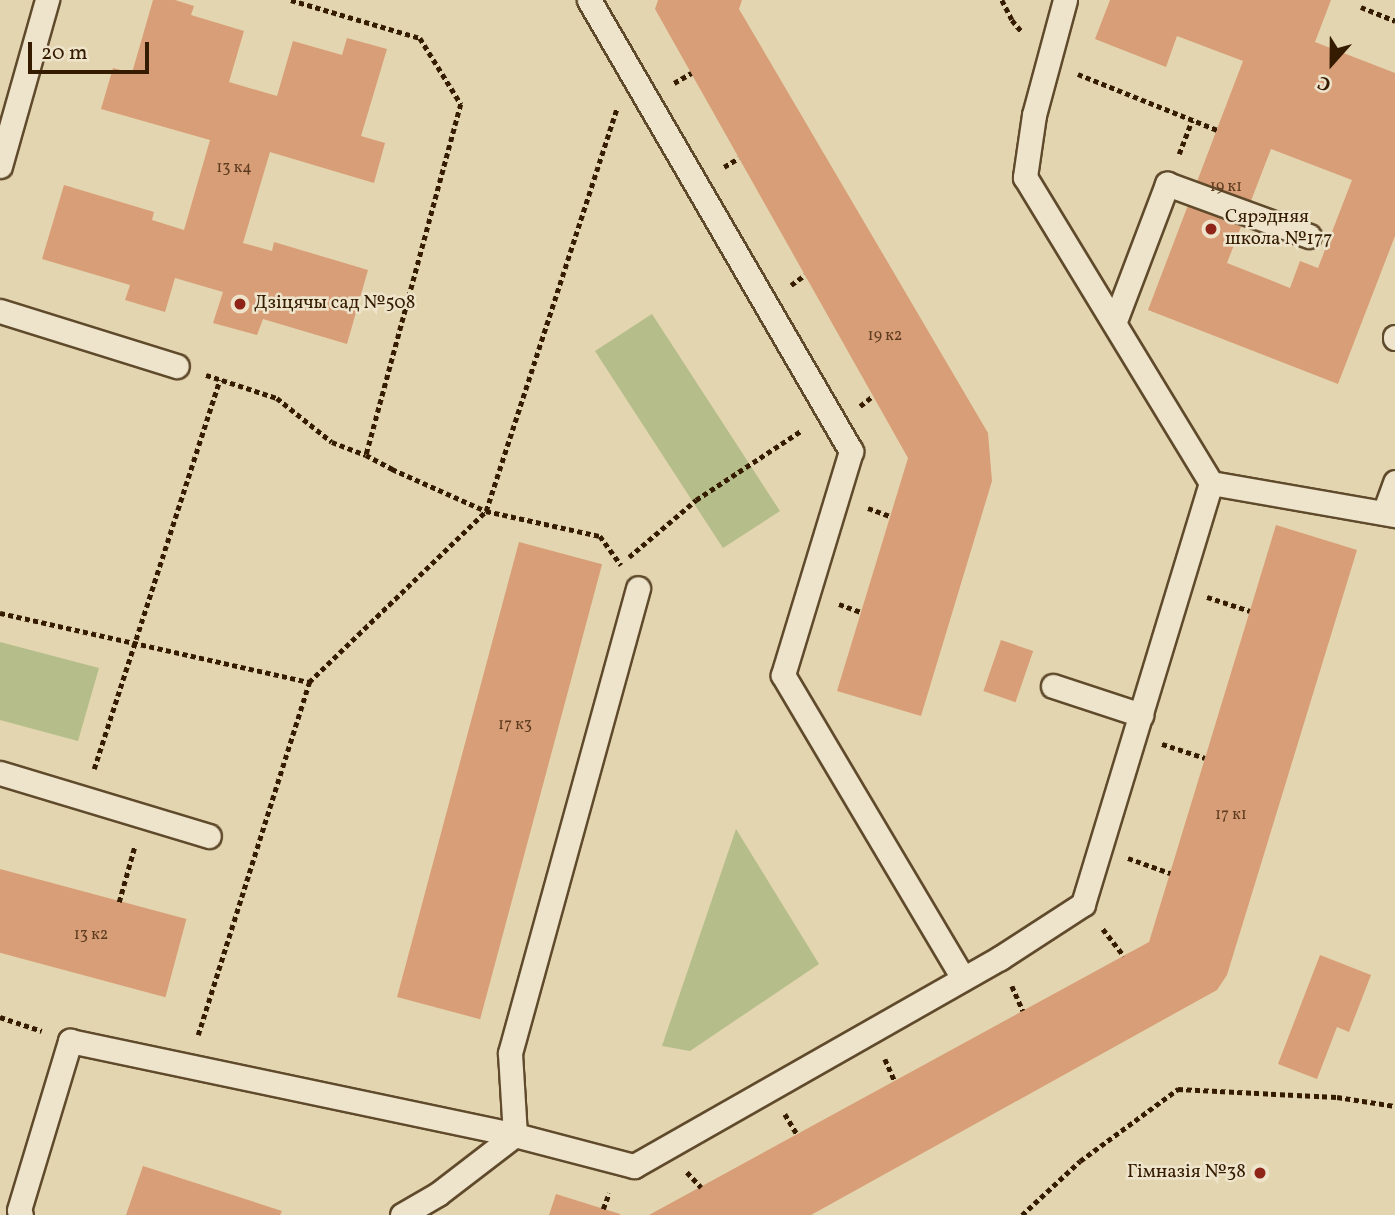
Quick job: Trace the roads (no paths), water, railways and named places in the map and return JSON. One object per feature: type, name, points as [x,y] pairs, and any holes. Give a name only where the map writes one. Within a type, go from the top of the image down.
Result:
[{"type":"lane","points":[[0,166],[47,0]]},
{"type":"lane","points":[[589,0],[851,451],[783,675],[963,978]]},
{"type":"lane","points":[[21,1215],[19,1210],[70,1041],[515,1135],[634,1166],[963,978],[1083,904],[1212,483],[1026,177],[1034,115],[1065,0]]},
{"type":"lane","points":[[1115,321],[1167,184],[1308,236]]},
{"type":"lane","points":[[0,311],[177,366]]},
{"type":"lane","points":[[1212,483],[1390,514],[1395,482]]},
{"type":"lane","points":[[515,1135],[510,1053],[638,588]]},
{"type":"lane","points":[[1053,686],[1138,725]]},
{"type":"lane","points":[[0,772],[209,836]]},
{"type":"lane","points":[[402,1215],[439,1195],[515,1135]]},
{"type":"place","name":"Сярэдняя школа №177","points":[[1211,229]]},
{"type":"place","name":"Дзіцячы сад №508","points":[[240,304]]},
{"type":"place","name":"Гімназія №38","points":[[1260,1173]]}]
